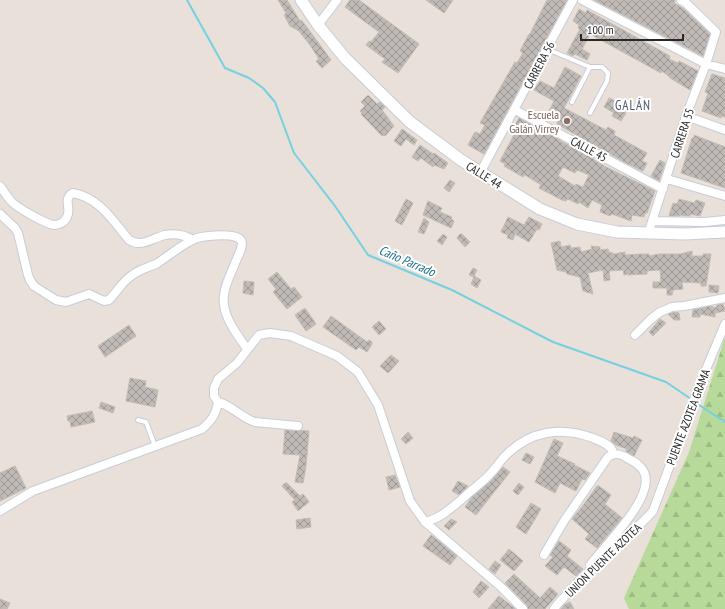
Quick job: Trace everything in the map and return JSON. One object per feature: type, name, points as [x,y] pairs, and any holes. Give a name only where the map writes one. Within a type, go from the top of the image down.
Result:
[{"type":"main road","name":"CALLE 44","points":[[301,0],[318,25],[349,62],[410,122],[480,173],[534,206],[565,220],[604,230],[648,234],[725,232]]},
{"type":"street","points":[[318,25],[337,0]]},
{"type":"street","name":"CARRERA 56","points":[[480,173],[574,0]]},
{"type":"street","points":[[582,0],[706,64],[725,69]]},
{"type":"street","name":"CARRERA 55","points":[[648,234],[667,179],[686,116],[706,64],[716,32],[681,0]]},
{"type":"street","name":"CALLE 45","points":[[515,110],[663,189]]},
{"type":"street","points":[[686,116],[725,130]]},
{"type":"street","points":[[667,179],[725,196]]},
{"type":"street","points":[[0,186],[11,202],[21,210],[54,225],[64,222],[68,217],[69,211],[67,206],[67,198],[73,193],[85,196],[96,202],[111,216],[129,240],[133,243],[142,244],[166,235],[180,235],[193,240]]},
{"type":"street","points":[[0,214],[15,228],[18,233],[28,275],[32,283],[52,297],[66,302],[89,294],[104,301],[109,300],[130,276],[143,268],[154,265],[193,240],[201,237],[222,235],[232,236],[241,240],[242,243],[240,251],[229,278],[224,296],[225,312],[234,330],[248,349]]},
{"type":"street","points":[[653,221],[706,222],[725,220]]},
{"type":"street","points":[[635,335],[660,312],[672,307],[725,298]]},
{"type":"street","name":"PUENTE AZOTEA GRAMA","points":[[653,511],[699,386],[725,324]]},
{"type":"street","points":[[298,426],[255,422],[249,420],[225,404],[218,402],[214,396],[214,388],[218,379],[237,363],[259,335],[270,333],[291,336],[337,356],[358,372],[378,405],[410,501],[425,522],[500,586],[523,609]]},
{"type":"street","points":[[0,511],[33,490],[202,429],[211,421],[216,412],[218,402]]},
{"type":"street","points":[[425,522],[436,519],[452,507],[491,474],[510,451],[536,435],[556,431],[582,434],[610,447],[613,454]]},
{"type":"street","points":[[544,555],[564,521],[608,457],[613,454],[623,456],[640,466],[644,472],[646,480],[637,505],[631,516],[597,555],[586,569],[587,572]]},
{"type":"street","name":"UNION PUENTE AZOTEA","points":[[554,609],[587,572],[644,522],[653,511]]},
{"type":"lane","points":[[547,49],[590,67],[602,67],[608,74],[607,82],[590,113]]},
{"type":"lane","points":[[572,102],[590,67]]},
{"type":"lane","points":[[138,420],[146,422],[155,446]]},
{"type":"green space","points":[[725,337],[725,609],[629,609],[624,598],[689,452]]},
{"type":"building","points":[[278,0],[287,0],[300,21],[301,20],[306,26],[331,60],[322,68],[316,61],[319,59],[310,45],[299,31],[290,26],[284,15],[286,13]]},
{"type":"building","points":[[350,0],[359,0],[419,44],[398,73],[382,62],[385,59],[366,45],[369,41],[371,42],[379,32],[345,7]]},
{"type":"building","points":[[426,0],[453,0],[444,13]]},
{"type":"building","points":[[547,0],[567,0],[484,154],[468,145],[475,132],[480,134],[485,125],[480,123],[515,62],[517,63],[523,53],[520,51]]},
{"type":"building","points":[[594,0],[675,0],[674,3],[684,9],[710,34],[703,56]]},
{"type":"building","points":[[579,9],[586,13],[587,10],[670,56],[669,59],[678,63],[679,61],[698,71],[690,90],[670,78],[662,71],[661,73],[590,34],[582,49],[590,54],[587,60],[575,54],[573,56],[567,53],[580,29],[578,28],[579,25],[573,21]]},
{"type":"building","points":[[565,67],[581,76],[564,108],[606,130],[608,127],[615,131],[614,135],[647,153],[642,161],[647,163],[643,171],[557,124],[559,119],[548,113],[554,101],[534,90],[540,81],[554,88]]},
{"type":"building","points":[[712,74],[725,78],[725,117],[722,116],[721,118],[702,111],[708,93],[705,92]]},
{"type":"building","points":[[368,95],[377,104],[380,102],[385,107],[382,110],[394,126],[385,136],[382,136],[361,114],[362,113],[360,111],[365,106],[361,102]]},
{"type":"building","points":[[609,98],[617,102],[614,107],[626,113],[621,121],[612,116],[614,113],[604,107]]},
{"type":"building","points":[[519,118],[579,150],[606,167],[655,191],[647,213],[645,213],[644,217],[632,215],[631,221],[612,214],[610,216],[600,212],[602,205],[592,200],[588,208],[579,202],[578,204],[568,199],[566,201],[562,200],[539,188],[541,185],[525,175],[523,177],[504,166],[505,164],[500,161],[517,128],[514,127]],"holes":[[[563,167],[575,173],[577,170],[589,175],[583,187],[576,184],[575,186],[558,176]]]},
{"type":"building","points":[[402,129],[417,140],[414,145],[406,139],[401,146],[394,141]]},
{"type":"building","points":[[694,135],[725,147],[725,188],[681,173]]},
{"type":"building","points":[[420,145],[448,163],[444,169],[434,165],[433,167],[421,158],[418,161],[412,157]]},
{"type":"building","points":[[660,160],[665,163],[659,181],[651,176]]},
{"type":"building","points":[[450,180],[455,183],[449,192],[444,188]]},
{"type":"building","points":[[406,199],[413,203],[402,225],[395,221]]},
{"type":"building","points":[[679,199],[694,203],[696,200],[705,203],[700,216],[690,214],[690,216],[669,216],[673,203],[677,204]]},
{"type":"building","points":[[428,201],[442,208],[440,212],[452,217],[451,219],[454,221],[451,228],[423,215]]},
{"type":"building","points":[[508,217],[524,225],[529,217],[542,224],[529,242],[515,234],[513,240],[507,238],[508,235],[501,232]]},
{"type":"building","points":[[424,218],[429,222],[424,234],[418,232]]},
{"type":"building","points":[[443,234],[447,237],[442,245],[437,241]]},
{"type":"building","points":[[460,234],[462,234],[470,242],[465,247],[457,238]]},
{"type":"building","points":[[560,241],[561,247],[570,245],[571,248],[580,247],[581,252],[592,249],[591,246],[600,247],[600,250],[608,249],[609,252],[614,254],[625,252],[625,255],[649,254],[649,256],[659,254],[681,254],[692,251],[692,256],[711,254],[706,286],[701,286],[701,283],[682,282],[683,289],[673,290],[672,295],[667,295],[667,288],[653,288],[653,282],[661,282],[660,270],[647,271],[647,274],[628,275],[624,275],[623,270],[609,271],[610,280],[604,281],[603,270],[588,273],[593,294],[583,291],[580,277],[557,270],[551,243]]},
{"type":"building","points":[[473,268],[477,270],[474,276],[481,280],[477,288],[471,284],[474,277],[469,275]]},
{"type":"building","points":[[277,272],[291,289],[294,287],[302,297],[287,309],[273,292],[276,289],[268,279]]},
{"type":"building","points":[[244,281],[254,282],[253,295],[243,293]]},
{"type":"building","points":[[709,285],[719,286],[718,293],[709,292]]},
{"type":"building","points":[[723,304],[725,311],[715,313],[715,317],[700,314],[700,317],[692,317],[693,310],[710,306],[716,308],[717,305]]},
{"type":"building","points":[[305,308],[316,324],[306,331],[295,315]]},
{"type":"building","points":[[675,312],[679,313],[680,320],[674,320],[668,314]]},
{"type":"building","points":[[331,316],[367,342],[369,340],[372,342],[367,352],[359,347],[356,350],[323,327]]},
{"type":"building","points":[[660,319],[666,323],[653,336],[649,332]]},
{"type":"building","points":[[379,321],[386,329],[379,335],[372,327]]},
{"type":"building","points":[[129,325],[136,336],[105,357],[98,346]]},
{"type":"building","points":[[391,355],[399,361],[388,373],[380,366]]},
{"type":"building","points":[[130,378],[146,381],[145,387],[158,390],[155,407],[126,401]]},
{"type":"building","points":[[101,402],[115,407],[113,413],[99,408]]},
{"type":"building","points":[[92,411],[95,422],[71,427],[67,416]]},
{"type":"building","points":[[285,430],[309,431],[303,483],[295,482],[300,455],[283,454]]},
{"type":"building","points":[[408,432],[413,438],[406,444],[401,439]]},
{"type":"building","points":[[614,432],[633,438],[634,436],[642,440],[634,456],[626,451],[627,449],[616,445],[611,441]]},
{"type":"building","points":[[554,439],[563,443],[557,456],[590,473],[585,480],[582,479],[576,491],[560,483],[555,493],[535,482]]},
{"type":"building","points":[[526,453],[534,457],[530,464],[522,460]]},
{"type":"building","points":[[15,466],[26,488],[0,501],[0,473]]},
{"type":"building","points":[[503,467],[510,472],[476,515],[465,507],[472,497],[491,481]]},
{"type":"building","points":[[395,475],[400,487],[389,490],[386,477]]},
{"type":"building","points":[[458,481],[468,486],[459,495],[452,491]]},
{"type":"building","points":[[287,483],[300,496],[303,494],[309,502],[298,511],[292,502],[295,500],[282,486]]},
{"type":"building","points":[[519,483],[524,487],[518,495],[513,491]]},
{"type":"building","points":[[597,486],[611,495],[605,504],[622,518],[597,548],[585,539],[589,534],[572,519]]},
{"type":"building","points":[[531,503],[541,509],[526,534],[516,527]]},
{"type":"building","points":[[310,518],[311,527],[297,529],[296,520]]},
{"type":"building","points":[[451,519],[457,522],[449,530],[444,526]]},
{"type":"building","points":[[431,535],[457,556],[450,565],[423,546]]},
{"type":"building","points":[[559,541],[571,550],[567,556],[583,569],[576,576],[564,567],[557,575],[545,566],[553,557],[550,555]]},
{"type":"building","points":[[509,549],[523,561],[514,571],[500,560]]},
{"type":"building","points":[[495,561],[501,565],[495,574],[489,569]]},
{"type":"building","points":[[514,574],[540,598],[550,587],[558,594],[545,609],[528,609],[527,605],[505,583]]},
{"type":"building","points":[[481,581],[489,587],[479,598],[473,592]]},
{"type":"building","points":[[499,596],[513,607],[515,609],[488,609]]},
{"type":"building","points":[[0,599],[10,603],[7,609],[0,609]]},
{"type":"building","points":[[570,602],[574,609],[561,609],[564,605]]},
{"type":"waterway","name":"Caño Parrado","points":[[187,0],[225,68],[249,78],[263,88],[275,102],[294,153],[335,206],[368,255],[452,290],[553,342],[666,382],[691,399]]},
{"type":"waterway","name":"Caño Parrado","points":[[696,403],[725,422]]},
{"type":"place","name":"Escuela Galán Virrey","points":[[567,121]]},
{"type":"district","name":"GALÁN","points":[[633,105]]}]
